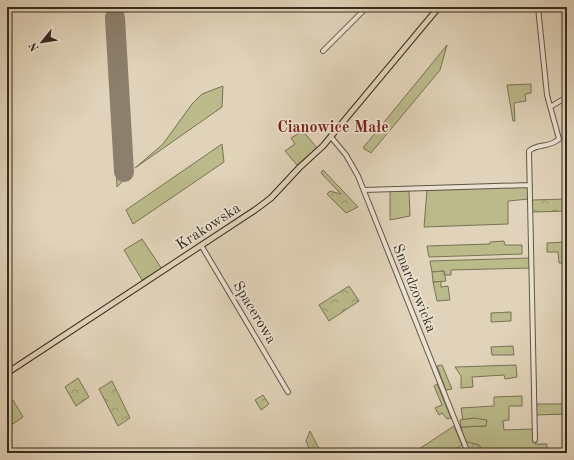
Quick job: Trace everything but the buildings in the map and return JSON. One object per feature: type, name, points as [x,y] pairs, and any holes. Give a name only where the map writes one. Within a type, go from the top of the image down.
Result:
[{"type":"main road","name":"Krakowska","points":[[7,373],[271,198],[331,137],[439,7]]},
{"type":"street","points":[[323,51],[367,7]]},
{"type":"street","points":[[535,440],[529,151],[534,147],[555,142],[558,139],[547,95],[538,7]]},
{"type":"street","points":[[550,107],[567,97]]},
{"type":"street","name":"Smardzowicka","points":[[331,137],[349,159],[364,190],[468,453]]},
{"type":"street","points":[[364,190],[530,185]]},
{"type":"street","name":"Spacerowa","points":[[201,245],[288,392]]},
{"type":"green space","points":[[107,7],[123,7],[132,171],[117,187]]},
{"type":"green space","points":[[447,45],[440,70],[371,153],[363,148]]},
{"type":"green space","points":[[531,84],[531,93],[525,94],[526,101],[514,103],[515,121],[513,121],[507,85]]},
{"type":"green space","points":[[223,86],[222,107],[135,168],[163,144],[192,104],[202,94]]},
{"type":"green space","points":[[303,131],[317,148],[297,165],[285,151],[295,144],[291,138]]},
{"type":"green space","points":[[222,144],[224,162],[133,224],[126,210]]},
{"type":"green space","points":[[323,170],[358,207],[346,213],[327,194],[330,191],[341,194],[321,173]]},
{"type":"green space","points":[[529,186],[529,199],[508,201],[508,224],[424,227],[427,190]]},
{"type":"green space","points":[[390,191],[409,191],[410,216],[390,220]]},
{"type":"green space","points":[[567,199],[567,211],[532,212],[532,200]]},
{"type":"green space","points":[[142,239],[162,269],[142,280],[124,250]]},
{"type":"green space","points":[[504,241],[505,245],[522,245],[522,254],[429,257],[427,246],[490,244],[490,242]]},
{"type":"green space","points":[[567,242],[567,263],[559,263],[558,252],[547,252],[547,243]]},
{"type":"green space","points":[[530,258],[530,268],[451,270],[451,275],[445,275],[444,271],[432,272],[430,261]]},
{"type":"green space","points":[[444,271],[446,281],[433,282],[432,272]]},
{"type":"green space","points":[[441,281],[441,287],[448,286],[450,300],[437,301],[433,282]]},
{"type":"green space","points":[[349,286],[359,301],[329,321],[319,305]]},
{"type":"green space","points":[[511,312],[511,321],[491,322],[491,313]]},
{"type":"green space","points":[[513,346],[514,355],[492,355],[491,347]]},
{"type":"green space","points":[[442,365],[452,389],[446,390],[437,366]]},
{"type":"green space","points":[[516,365],[517,377],[505,379],[504,375],[472,377],[473,387],[461,388],[461,376],[455,367]]},
{"type":"green space","points":[[78,378],[89,397],[76,406],[65,387]]},
{"type":"green space","points":[[112,381],[130,418],[118,426],[99,389]]},
{"type":"green space","points":[[437,384],[451,418],[447,419],[442,413],[439,415],[435,408],[442,405],[434,386]]},
{"type":"green space","points":[[263,395],[269,404],[261,410],[255,400]]},
{"type":"green space","points":[[522,396],[522,406],[509,406],[509,420],[503,421],[504,430],[534,429],[535,444],[547,444],[547,453],[484,453],[465,441],[461,427],[486,426],[474,418],[463,420],[461,408],[494,406],[494,397]]},
{"type":"green space","points":[[13,400],[23,417],[7,428],[7,404]]},
{"type":"green space","points":[[537,404],[567,404],[567,414],[536,415]]},
{"type":"green space","points":[[474,418],[487,420],[486,426],[461,427],[460,420]]},
{"type":"green space","points":[[454,426],[462,445],[449,453],[413,453]]},
{"type":"green space","points":[[310,431],[321,453],[311,453],[306,441]]},
{"type":"green space","points":[[465,441],[479,445],[484,453],[469,452]]},
{"type":"taxiway","points":[[115,7],[115,18]]},
{"type":"runway","points":[[115,18],[124,172]]},
{"type":"district","name":"Cianowice Małe","points":[[333,126]]}]
